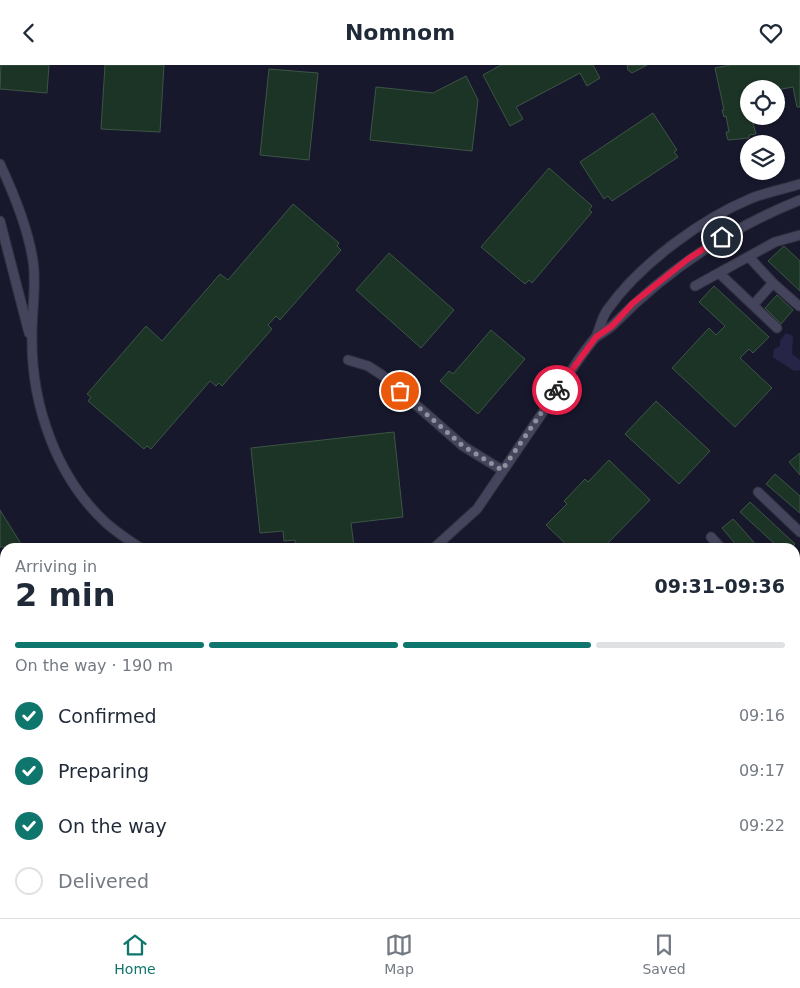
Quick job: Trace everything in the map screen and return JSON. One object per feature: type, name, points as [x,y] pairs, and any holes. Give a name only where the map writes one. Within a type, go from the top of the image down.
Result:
[{"type":"street","points":[[0,164],[28,237],[33,262],[32,343],[36,388],[46,429],[60,462],[80,495],[103,521],[133,543]]},
{"type":"street","points":[[439,543],[477,509],[502,470],[596,337],[606,311],[631,281],[684,237],[720,215],[753,198],[800,184]]},
{"type":"street","points":[[596,337],[612,326],[633,303],[688,259],[747,223],[800,200]]},
{"type":"street","points":[[0,221],[32,343]]},
{"type":"street","points":[[695,287],[775,242],[800,235]]},
{"type":"street","points":[[749,257],[773,283],[799,306]]},
{"type":"street","points":[[719,273],[777,328]]},
{"type":"street","points":[[753,305],[773,283]]},
{"type":"street","points":[[348,360],[368,366],[382,375],[463,446],[502,470]]},
{"type":"street","points":[[758,492],[800,532]]},
{"type":"street","points":[[711,537],[716,543]]},
{"type":"shaded area","points":[[786,333],[793,336],[792,354],[800,360],[800,370],[794,371],[773,357],[774,349],[780,346],[780,341]]},
{"type":"building","points":[[1,65],[49,65],[47,93],[0,89]]},
{"type":"building","points":[[105,65],[164,65],[160,132],[101,129]]},
{"type":"building","points":[[501,65],[593,65],[600,78],[587,86],[580,73],[516,107],[523,119],[510,126],[483,75]]},
{"type":"building","points":[[627,65],[647,65],[632,73],[628,70]]},
{"type":"building","points":[[731,65],[800,65],[800,107],[797,107],[793,87],[785,88],[785,80],[740,80],[740,125],[754,125],[756,134],[740,135],[740,139],[728,140],[726,132],[729,132],[726,116],[724,117],[722,110],[724,110],[715,68]]},
{"type":"building","points":[[269,69],[318,73],[309,160],[260,155]]},
{"type":"building","points":[[466,76],[478,100],[472,151],[370,140],[376,87],[433,93]]},
{"type":"building","points":[[653,113],[677,150],[674,152],[678,157],[612,201],[608,196],[604,199],[580,162]]},
{"type":"building","points":[[549,168],[592,206],[589,210],[592,212],[532,283],[529,280],[525,284],[481,247]]},
{"type":"building","points":[[293,204],[339,243],[337,246],[341,250],[280,320],[276,316],[268,325],[272,329],[222,386],[219,383],[216,386],[210,381],[151,449],[147,446],[144,449],[88,401],[91,397],[87,394],[146,326],[162,341],[220,274],[228,280]]},
{"type":"building","points":[[784,246],[800,261],[800,291],[768,261]]},
{"type":"building","points":[[389,253],[454,310],[421,348],[356,290]]},
{"type":"building","points":[[714,286],[769,337],[753,353],[749,349],[740,358],[772,388],[735,427],[672,368],[709,328],[716,335],[725,326],[699,302]]},
{"type":"building","points":[[777,295],[793,310],[781,324],[765,308]]},
{"type":"building","points":[[491,330],[525,359],[478,414],[440,381],[449,371],[453,374]]},
{"type":"building","points":[[656,401],[710,451],[679,484],[625,434]]},
{"type":"building","points":[[394,432],[403,517],[351,523],[354,543],[295,543],[295,540],[284,541],[283,531],[260,533],[251,448]]},
{"type":"building","points":[[800,453],[800,475],[789,462]]},
{"type":"building","points":[[609,460],[650,500],[608,543],[565,543],[546,525],[567,504],[564,501],[585,479],[588,482]]},
{"type":"building","points":[[775,474],[800,496],[800,513],[766,484]]},
{"type":"building","points":[[750,502],[794,543],[774,543],[740,512]]},
{"type":"building","points":[[0,510],[21,543],[0,543]]},
{"type":"building","points":[[733,519],[754,543],[735,543],[722,528]]},
{"type":"way so far","points":[[400,391],[463,446],[502,470],[557,390]]},
{"type":"route","points":[[557,390],[596,337],[612,326],[633,303],[688,259],[722,237]]}]
